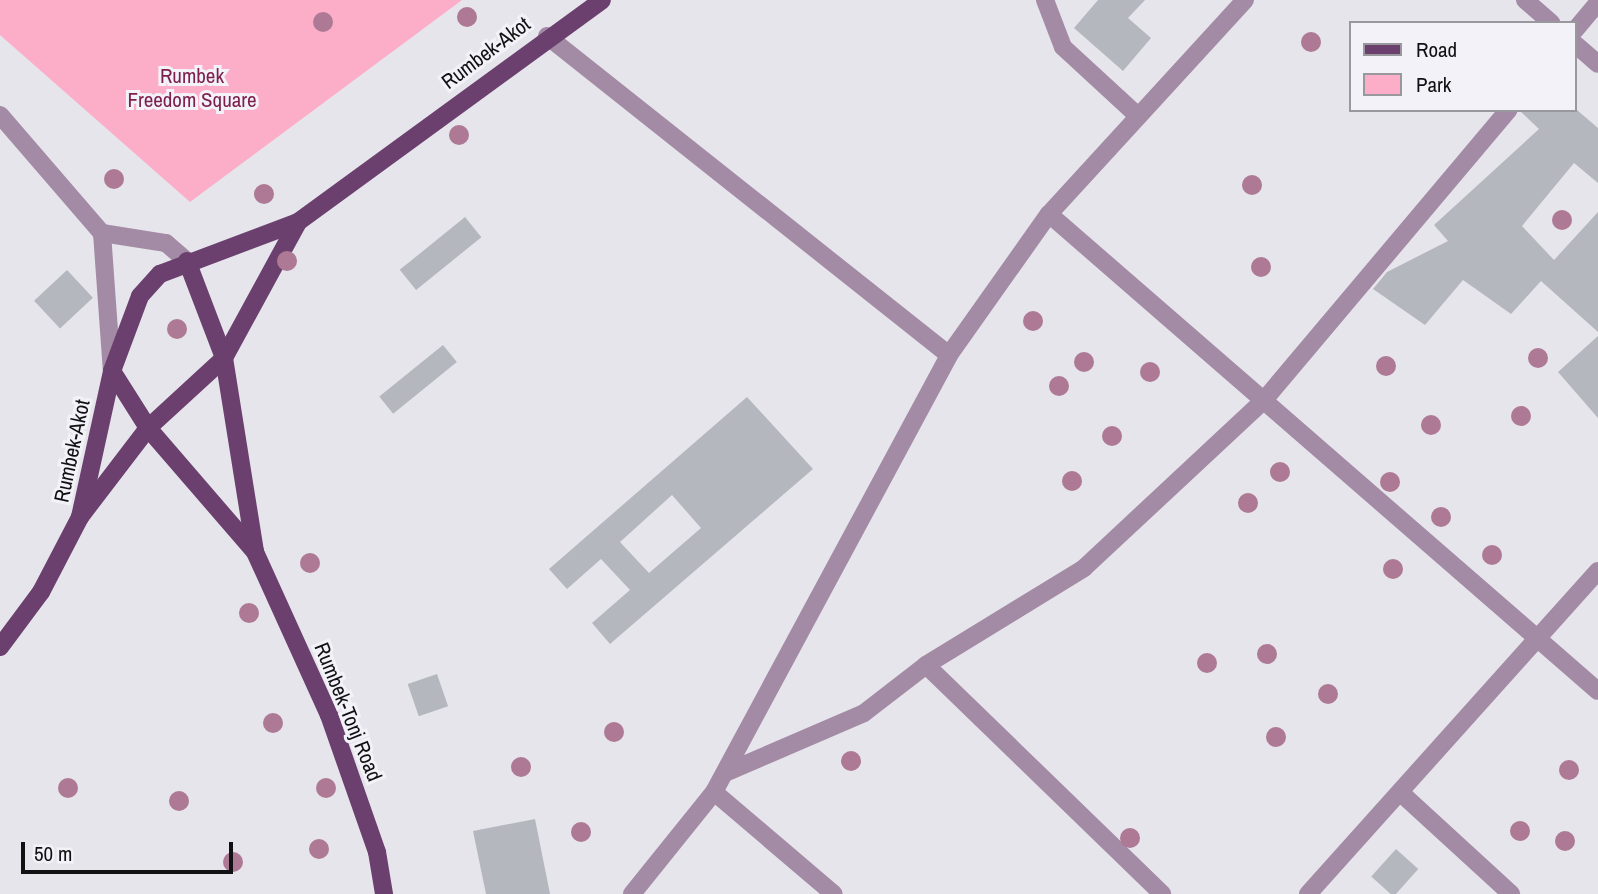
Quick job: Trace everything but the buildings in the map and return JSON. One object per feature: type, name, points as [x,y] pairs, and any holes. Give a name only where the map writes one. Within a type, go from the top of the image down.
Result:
[{"type":"main road","name":"Rumbek-Akot","points":[[80,517],[112,371],[140,296],[160,274],[187,261],[298,222],[547,36],[602,0]]},
{"type":"main road","name":"Rumbek-Akot","points":[[80,517],[148,428],[224,358],[298,222]]},
{"type":"main road","name":"Rumbek-Tonj Road","points":[[187,261],[224,358],[256,552],[329,715],[377,852],[384,894]]},
{"type":"main road","name":"Rumbek-Tonj Road","points":[[112,371],[148,428],[256,552]]},
{"type":"main road","points":[[0,647],[41,592],[80,517]]},
{"type":"street","points":[[1045,0],[1063,47],[1138,116]]},
{"type":"street","points":[[632,894],[714,792],[949,355],[1049,214],[1245,0]]},
{"type":"street","points":[[1525,0],[1549,21]]},
{"type":"street","points":[[1577,28],[1598,3]]},
{"type":"street","points":[[547,36],[949,355]]},
{"type":"street","points":[[1577,46],[1598,64]]},
{"type":"street","points":[[725,773],[864,713],[926,665],[1084,568],[1265,399],[1506,112]]},
{"type":"street","points":[[0,115],[102,233],[112,371]]},
{"type":"street","points":[[1049,214],[1598,691]]},
{"type":"street","points":[[102,233],[166,243],[187,261]]},
{"type":"street","points":[[1308,894],[1402,794],[1598,571]]},
{"type":"street","points":[[926,665],[1162,894]]},
{"type":"street","points":[[714,792],[835,894]]},
{"type":"street","points":[[1402,794],[1511,894]]},
{"type":"green space","name":"Rumbek Freedom Square","points":[[0,0],[462,0],[190,202],[0,35]]}]
